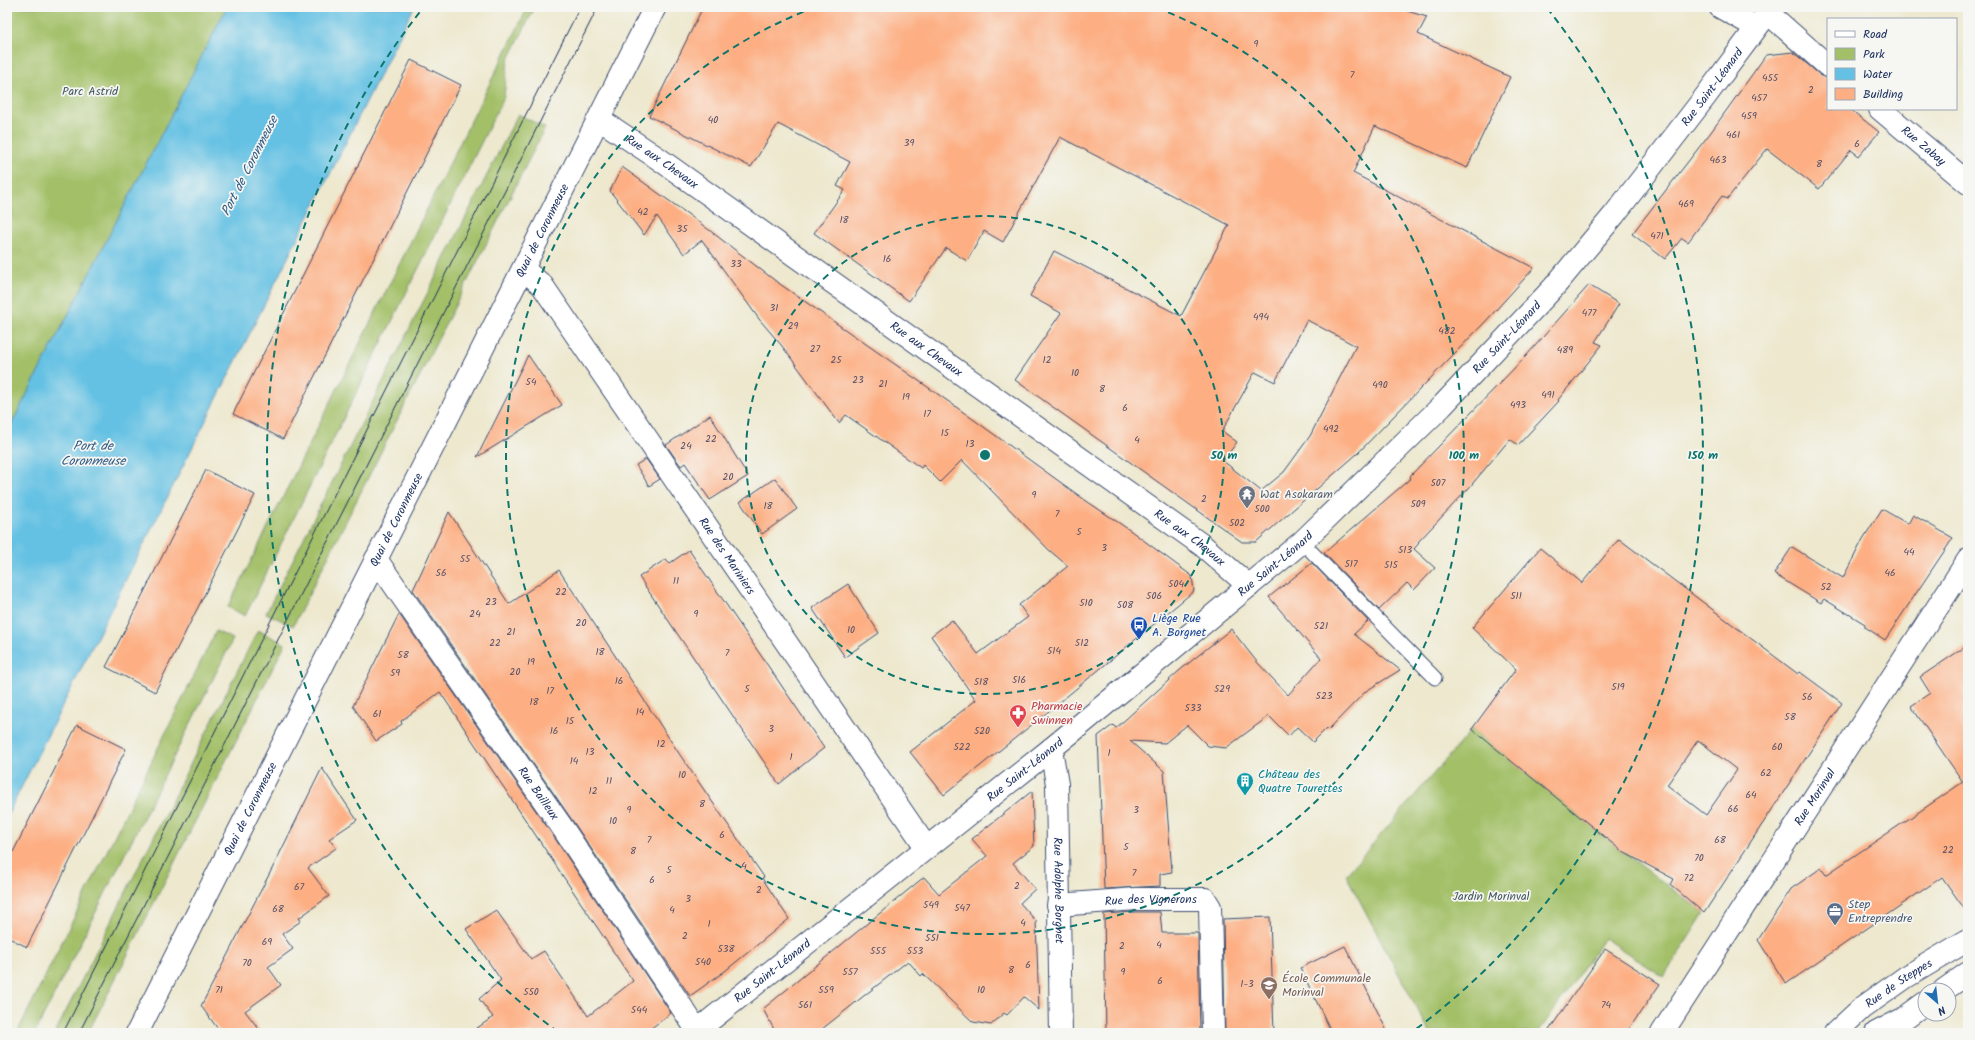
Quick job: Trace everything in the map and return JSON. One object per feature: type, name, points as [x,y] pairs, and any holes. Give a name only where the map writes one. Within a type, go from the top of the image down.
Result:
[{"type":"street","name":"Quai de Coronmeuse","points":[[137,1033],[655,7]]},
{"type":"street","points":[[1720,7],[1766,16],[1827,65]]},
{"type":"street","name":"Rue Saint-Léonard","points":[[696,1032],[926,847],[1051,750],[1302,542],[1442,406],[1554,287],[1667,147],[1766,16]]},
{"type":"street","name":"Rue Zabay","points":[[1881,110],[1968,183]]},
{"type":"street","name":"Rue aux Chevaux","points":[[599,118],[659,159],[1202,546],[1249,586]]},
{"type":"street","name":"Rue des Mariniers","points":[[523,269],[542,285],[926,847]]},
{"type":"street","name":"Rue Bailleux","points":[[376,559],[562,827],[696,1032]]},
{"type":"street","name":"Rue Morinval","points":[[1662,1033],[1968,560]]},
{"type":"street","name":"Rue Adolphe Borgnet","points":[[1051,750],[1057,784],[1058,905],[1062,1033]]},
{"type":"street","name":"Rue des Vignerons","points":[[1058,905],[1136,899],[1205,899],[1210,907],[1213,1033]]},
{"type":"street","name":"Rue de Steppes","points":[[1835,1033],[1862,1008],[1906,978],[1968,940]]},
{"type":"street","points":[[1955,982],[1968,973]]},
{"type":"street","points":[[1876,1033],[1903,1019],[1917,1009]]},
{"type":"lane","points":[[1302,542],[1435,678]]},
{"type":"green space","name":"Parc Astrid","points":[[7,7],[227,7],[7,433]]},
{"type":"green space","points":[[528,7],[535,7],[508,61],[504,97],[245,616],[228,607]]},
{"type":"green space","points":[[518,114],[545,128],[293,626],[266,613]]},
{"type":"green space","points":[[258,630],[285,644],[88,1033],[55,1033]]},
{"type":"green space","points":[[216,631],[233,639],[35,1033],[17,1033]]},
{"type":"green space","name":"Jardin Morinval","points":[[1472,729],[1623,852],[1704,913],[1664,977],[1604,938],[1538,1033],[1430,1033],[1346,875]]},
{"type":"water","name":"Port de Coronmeuse","points":[[227,7],[414,7],[7,816],[7,433]]},
{"type":"building","points":[[703,7],[1394,7],[1427,17],[1418,34],[1510,77],[1467,168],[1375,126],[1353,173],[1534,268],[1486,321],[1357,454],[1256,542],[1242,542],[1015,380],[1061,313],[1030,296],[1054,251],[1181,316],[1229,225],[1060,137],[1003,242],[984,231],[967,261],[946,248],[909,301],[814,233],[845,190],[837,186],[850,162],[778,124],[751,167],[649,116]],"holes":[[[1307,320],[1356,346],[1310,436],[1284,472],[1261,491],[1223,461],[1237,442],[1222,431],[1255,372],[1275,382]]]},
{"type":"building","points":[[1793,52],[1820,75],[1827,78],[1827,110],[1851,110],[1879,132],[1859,156],[1851,150],[1819,189],[1767,149],[1727,199],[1722,196],[1688,242],[1682,238],[1665,259],[1632,234],[1711,132],[1766,55]]},
{"type":"building","points":[[411,60],[461,85],[283,439],[233,414]]},
{"type":"building","points":[[622,167],[696,220],[777,282],[952,404],[1192,576],[1194,591],[1054,707],[944,795],[910,752],[976,700],[931,636],[952,620],[978,654],[1028,617],[1019,605],[1068,566],[1049,550],[962,460],[940,482],[923,465],[921,468],[846,415],[839,423],[782,346],[759,319],[702,240],[684,254],[657,216],[644,235],[610,191]]},
{"type":"building","points":[[1589,285],[1619,304],[1595,342],[1602,345],[1558,400],[1559,401],[1518,445],[1510,439],[1468,489],[1418,542],[1419,543],[1414,549],[1435,568],[1414,590],[1407,583],[1379,610],[1324,553],[1411,478],[1410,476],[1527,355]]},
{"type":"building","points":[[528,355],[562,405],[477,457]]},
{"type":"building","points":[[710,415],[748,476],[710,500],[685,463],[681,466],[666,445]]},
{"type":"building","points":[[646,459],[660,479],[649,486],[636,465]]},
{"type":"building","points":[[206,470],[255,495],[155,692],[106,667]]},
{"type":"building","points":[[775,478],[797,509],[762,534],[740,502]]},
{"type":"building","points":[[1882,509],[1908,524],[1913,515],[1953,538],[1885,640],[1865,627],[1865,624],[1824,599],[1821,603],[1774,574],[1792,547],[1843,578],[1863,539]]},
{"type":"building","points":[[449,512],[509,604],[559,570],[680,755],[764,877],[762,878],[789,919],[725,971],[690,996],[572,820],[413,590]]},
{"type":"building","points":[[1619,539],[1798,674],[1800,672],[1842,703],[1704,913],[1671,885],[1674,879],[1623,852],[1472,729],[1516,669],[1472,628],[1540,548],[1582,583]],"holes":[[[1698,740],[1737,770],[1706,815],[1667,785]]]},
{"type":"building","points":[[689,550],[824,748],[779,784],[639,577],[666,559],[670,563]]},
{"type":"building","points":[[1312,563],[1368,621],[1354,634],[1400,670],[1366,691],[1328,730],[1327,728],[1313,742],[1297,727],[1289,736],[1269,716],[1226,748],[1208,746],[1187,725],[1165,743],[1130,741],[1164,771],[1172,872],[1160,874],[1160,886],[1104,889],[1098,736],[1113,725],[1116,728],[1179,671],[1231,629],[1257,662],[1288,695],[1321,658],[1269,597]]},
{"type":"building","points":[[848,584],[879,633],[845,657],[812,608]]},
{"type":"building","points":[[399,614],[552,834],[671,1013],[645,1033],[470,1033],[493,1017],[479,999],[501,980],[466,929],[496,910],[531,959],[544,951],[588,1016],[633,981],[440,692],[401,721],[402,724],[376,741],[353,706]]},
{"type":"building","points":[[1968,645],[1968,914],[1942,877],[1786,984],[1758,940],[1791,889],[1821,868],[1826,875],[1963,782],[1911,706],[1930,693],[1920,677]]},
{"type":"building","points":[[77,725],[126,749],[27,947],[7,937],[7,864]]},
{"type":"building","points":[[322,768],[357,820],[329,839],[336,848],[308,868],[329,896],[299,918],[301,921],[282,934],[293,949],[268,967],[281,985],[245,1011],[262,1033],[221,1033],[201,1006]]},
{"type":"building","points":[[1032,791],[1034,846],[1013,863],[1035,889],[1020,903],[1036,921],[1039,1010],[1024,997],[1007,1015],[1004,1013],[991,1025],[973,1022],[923,974],[921,976],[908,961],[817,1033],[776,1033],[763,1009],[924,877],[939,894],[987,856],[972,839]]},
{"type":"building","points":[[1160,912],[1162,933],[1198,933],[1200,1033],[1106,1033],[1104,914]]},
{"type":"building","points":[[1270,917],[1274,1033],[1225,1033],[1223,919]]},
{"type":"building","points":[[1345,946],[1388,1033],[1332,1033],[1300,968]]},
{"type":"building","points":[[1605,949],[1660,984],[1626,1033],[1547,1033]]},
{"type":"tram line","points":[[63,1033],[580,7]]},
{"type":"tram line","points":[[79,1033],[598,7]]},
{"type":"place","name":"Wat Asokaram","points":[[1247,509]]},
{"type":"place","name":"Liège Rue A. Borgnet","points":[[1139,640]]},
{"type":"place","name":"Pharmacie Swinnen","points":[[1018,728]]},
{"type":"place","name":"Château des Quatre Tourettes","points":[[1245,796]]},
{"type":"place","name":"Step Entreprendre","points":[[1835,926]]},
{"type":"place","name":"École Communale Morinval","points":[[1269,1000]]}]
